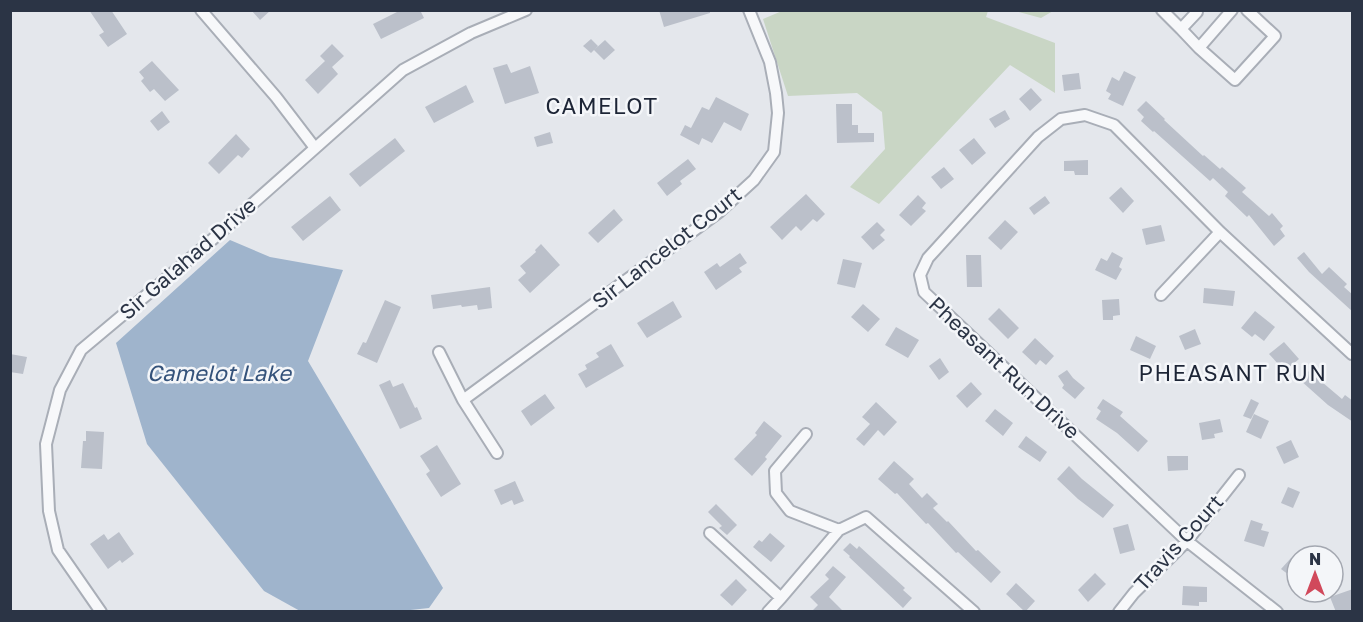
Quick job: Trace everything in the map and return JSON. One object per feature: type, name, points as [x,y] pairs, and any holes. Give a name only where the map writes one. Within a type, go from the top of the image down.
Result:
[{"type":"street","points":[[201,10],[315,148]]},
{"type":"street","name":"Sir Galahad Drive","points":[[101,612],[58,550],[49,511],[46,444],[60,390],[81,351],[403,70],[471,33],[526,10]]},
{"type":"street","name":"Sir Lancelot Court","points":[[463,400],[719,212],[754,180],[774,152],[778,113],[770,62],[749,10]]},
{"type":"street","points":[[1162,10],[1198,48],[1235,80],[1275,36],[1247,10]]},
{"type":"street","points":[[1198,48],[1232,10]]},
{"type":"street","points":[[1181,29],[1197,12]]},
{"type":"street","name":"Pheasant Run Drive","points":[[1277,612],[1187,541],[924,292],[920,275],[928,258],[1038,137],[1061,119],[1085,115],[1114,125],[1220,232],[1353,354]]},
{"type":"street","points":[[1161,295],[1220,232]]},
{"type":"street","points":[[439,352],[463,400],[497,453]]},
{"type":"street","points":[[806,434],[775,471],[776,494],[790,511],[839,530]]},
{"type":"street","name":"Travis Court","points":[[1119,612],[1134,593],[1187,541],[1239,475]]},
{"type":"street","points":[[768,612],[839,530],[866,517],[974,612]]},
{"type":"street","points":[[710,533],[781,598]]},
{"type":"green space","points":[[782,11],[988,11],[986,17],[1055,43],[1055,93],[1010,65],[879,204],[850,187],[885,149],[882,112],[857,93],[788,96],[763,19]]},
{"type":"green space","points":[[1015,11],[1053,11],[1041,18]]},
{"type":"water","name":"Camelot Lake","points":[[230,240],[270,257],[343,270],[308,361],[443,588],[429,608],[392,612],[300,611],[264,591],[147,444],[116,343]]},
{"type":"building","points":[[89,10],[111,10],[127,34],[108,47],[99,35],[104,32]]},
{"type":"building","points":[[251,10],[271,10],[260,20]]},
{"type":"building","points":[[401,10],[420,10],[424,18],[381,39],[373,24]]},
{"type":"building","points":[[659,10],[710,10],[710,13],[664,27]]},
{"type":"building","points":[[591,39],[598,46],[591,53],[583,46]]},
{"type":"building","points":[[605,40],[615,50],[604,60],[594,50]]},
{"type":"building","points":[[332,44],[344,56],[332,67],[338,74],[318,94],[305,80],[325,61],[320,56]]},
{"type":"building","points":[[152,61],[179,90],[165,101],[154,89],[150,92],[141,81],[144,78],[139,72]]},
{"type":"building","points":[[507,64],[511,73],[530,66],[539,93],[505,104],[493,68]]},
{"type":"building","points":[[1124,71],[1136,77],[1123,106],[1108,99],[1111,94],[1106,91],[1112,77],[1119,81]]},
{"type":"building","points":[[1079,73],[1081,89],[1064,91],[1062,75]]},
{"type":"building","points":[[466,85],[474,102],[434,123],[425,107]]},
{"type":"building","points":[[1031,88],[1042,100],[1030,111],[1019,99]]},
{"type":"building","points":[[716,97],[749,114],[741,131],[724,122],[712,143],[702,138],[699,145],[680,135],[685,125],[691,128],[702,107],[709,110]]},
{"type":"building","points":[[1146,101],[1203,156],[1220,169],[1222,167],[1246,188],[1242,192],[1269,216],[1272,213],[1283,226],[1280,229],[1285,236],[1274,246],[1249,215],[1247,217],[1225,196],[1228,192],[1213,178],[1210,181],[1141,121],[1144,117],[1137,110]]},
{"type":"building","points":[[836,104],[852,104],[852,125],[858,125],[858,133],[874,133],[874,142],[837,143]]},
{"type":"building","points":[[1005,110],[1010,119],[995,128],[989,119]]},
{"type":"building","points":[[162,111],[170,122],[158,131],[150,121]]},
{"type":"building","points":[[550,132],[553,143],[537,147],[534,137]]},
{"type":"building","points":[[236,134],[250,149],[242,158],[238,155],[219,174],[208,163]]},
{"type":"building","points":[[395,138],[405,151],[360,187],[349,174]]},
{"type":"building","points":[[974,138],[986,153],[972,165],[959,150]]},
{"type":"building","points":[[688,159],[696,169],[680,181],[682,184],[667,196],[657,183]]},
{"type":"building","points":[[1088,160],[1088,175],[1075,175],[1074,171],[1064,171],[1064,161]]},
{"type":"building","points":[[944,167],[954,179],[941,189],[931,177]]},
{"type":"building","points":[[1121,187],[1134,201],[1123,213],[1109,198]]},
{"type":"building","points":[[806,194],[825,214],[817,222],[813,219],[801,231],[796,226],[782,240],[770,227]]},
{"type":"building","points":[[918,195],[926,203],[922,208],[926,211],[911,226],[899,215]]},
{"type":"building","points":[[330,196],[341,210],[303,241],[291,227]]},
{"type":"building","points":[[1045,196],[1050,203],[1034,215],[1029,208]]},
{"type":"building","points":[[614,209],[623,220],[598,243],[588,233]]},
{"type":"building","points":[[1005,220],[1018,232],[1001,250],[988,238]]},
{"type":"building","points":[[877,222],[885,230],[880,235],[885,240],[873,250],[861,237]]},
{"type":"building","points":[[1161,225],[1165,241],[1146,245],[1142,229]]},
{"type":"building","points":[[541,244],[560,265],[530,293],[518,280],[526,273],[520,266],[536,252],[535,250]]},
{"type":"building","points":[[1112,252],[1123,258],[1119,267],[1122,269],[1116,280],[1095,270],[1101,258],[1107,261]]},
{"type":"building","points":[[1304,252],[1322,274],[1329,267],[1347,284],[1344,287],[1353,295],[1353,312],[1297,258]]},
{"type":"building","points":[[740,253],[747,263],[739,268],[742,272],[716,290],[704,272],[717,263],[720,267]]},
{"type":"building","points":[[966,255],[981,255],[982,287],[967,287]]},
{"type":"building","points":[[843,259],[862,263],[855,288],[837,284]]},
{"type":"building","points":[[490,287],[492,308],[478,310],[477,305],[462,307],[461,305],[433,309],[431,295]]},
{"type":"building","points":[[1204,288],[1235,291],[1233,306],[1203,303]]},
{"type":"building","points":[[1119,299],[1120,315],[1113,316],[1113,320],[1103,320],[1102,300]]},
{"type":"building","points":[[385,300],[401,307],[377,363],[357,354],[363,342],[366,343]]},
{"type":"building","points":[[673,301],[682,317],[647,338],[637,323]]},
{"type":"building","points":[[863,304],[880,319],[868,332],[851,317]]},
{"type":"building","points":[[999,308],[1019,328],[1008,339],[988,319]]},
{"type":"building","points":[[1255,311],[1275,327],[1264,341],[1255,334],[1252,337],[1241,328]]},
{"type":"building","points":[[896,327],[919,340],[908,358],[885,345]]},
{"type":"building","points":[[1195,329],[1201,344],[1185,350],[1179,336]]},
{"type":"building","points":[[1136,336],[1156,346],[1150,359],[1130,350]]},
{"type":"building","points":[[1035,338],[1054,356],[1046,365],[1040,360],[1036,365],[1022,352]]},
{"type":"building","points":[[1284,342],[1299,359],[1287,369],[1282,362],[1279,365],[1269,354]]},
{"type":"building","points":[[611,344],[624,366],[586,388],[578,374],[587,369],[585,365],[599,357],[596,353]]},
{"type":"building","points":[[10,354],[27,357],[23,374],[10,372]]},
{"type":"building","points":[[940,358],[949,372],[939,380],[929,366]]},
{"type":"building","points":[[1067,370],[1085,388],[1075,399],[1062,388],[1064,385],[1058,376]]},
{"type":"building","points":[[1309,371],[1342,399],[1345,395],[1353,401],[1353,422],[1328,405],[1300,380]]},
{"type":"building","points":[[390,380],[393,387],[403,383],[422,419],[400,429],[379,385]]},
{"type":"building","points":[[971,382],[982,394],[967,408],[956,396]]},
{"type":"building","points":[[545,394],[555,408],[531,426],[521,411]]},
{"type":"building","points":[[1103,399],[1123,412],[1120,416],[1148,441],[1138,452],[1117,433],[1096,419],[1101,411],[1097,408]]},
{"type":"building","points":[[1251,399],[1259,403],[1251,419],[1243,416]]},
{"type":"building","points":[[876,402],[897,422],[884,436],[878,430],[864,446],[856,439],[870,424],[862,417]]},
{"type":"building","points":[[995,409],[1013,423],[1003,436],[985,421]]},
{"type":"building","points":[[1254,414],[1269,421],[1261,439],[1246,432]]},
{"type":"building","points":[[1220,419],[1223,432],[1214,434],[1215,438],[1202,440],[1199,423]]},
{"type":"building","points":[[764,421],[782,436],[752,476],[734,459],[757,435],[755,433]]},
{"type":"building","points":[[86,431],[104,432],[102,469],[81,468]]},
{"type":"building","points":[[1026,436],[1047,452],[1040,462],[1018,447]]},
{"type":"building","points":[[1291,440],[1299,457],[1284,464],[1276,447]]},
{"type":"building","points":[[437,445],[461,484],[441,497],[426,474],[430,471],[420,456]]},
{"type":"building","points":[[1167,456],[1188,456],[1188,470],[1168,471]]},
{"type":"building","points":[[894,461],[914,479],[909,484],[922,498],[927,493],[938,504],[933,508],[976,551],[978,550],[1001,572],[991,583],[958,552],[956,553],[897,493],[895,494],[878,479]]},
{"type":"building","points":[[1069,466],[1114,505],[1103,518],[1057,479]]},
{"type":"building","points":[[515,481],[524,501],[514,505],[512,500],[501,505],[494,490]]},
{"type":"building","points":[[1288,487],[1300,492],[1293,508],[1281,503]]},
{"type":"building","points":[[716,504],[737,525],[727,535],[719,528],[722,526],[708,512]]},
{"type":"building","points":[[1251,520],[1263,524],[1261,530],[1269,532],[1264,547],[1244,541]]},
{"type":"building","points":[[1128,524],[1135,550],[1120,554],[1113,528]]},
{"type":"building","points":[[119,532],[134,554],[108,569],[90,544],[104,534],[108,540]]},
{"type":"building","points":[[770,533],[785,546],[771,562],[753,547],[759,540],[762,542]]},
{"type":"building","points":[[850,543],[857,549],[859,546],[905,588],[903,590],[912,598],[903,608],[843,550]]},
{"type":"building","points":[[833,566],[846,577],[829,597],[844,612],[811,612],[818,605],[810,597],[829,579],[825,575]]},
{"type":"building","points":[[1095,573],[1106,584],[1088,602],[1078,590]]},
{"type":"building","points":[[736,579],[747,590],[732,606],[720,595]]},
{"type":"building","points":[[1016,583],[1035,601],[1025,612],[1006,594]]},
{"type":"building","points":[[1183,586],[1207,587],[1207,602],[1199,602],[1199,606],[1182,605]]},
{"type":"building","points":[[1353,589],[1353,612],[1336,612],[1333,604],[1345,604],[1345,592]]},
{"type":"district","name":"CAMELOT","points":[[602,106]]},
{"type":"district","name":"PHEASANT RUN","points":[[1233,373]]}]
